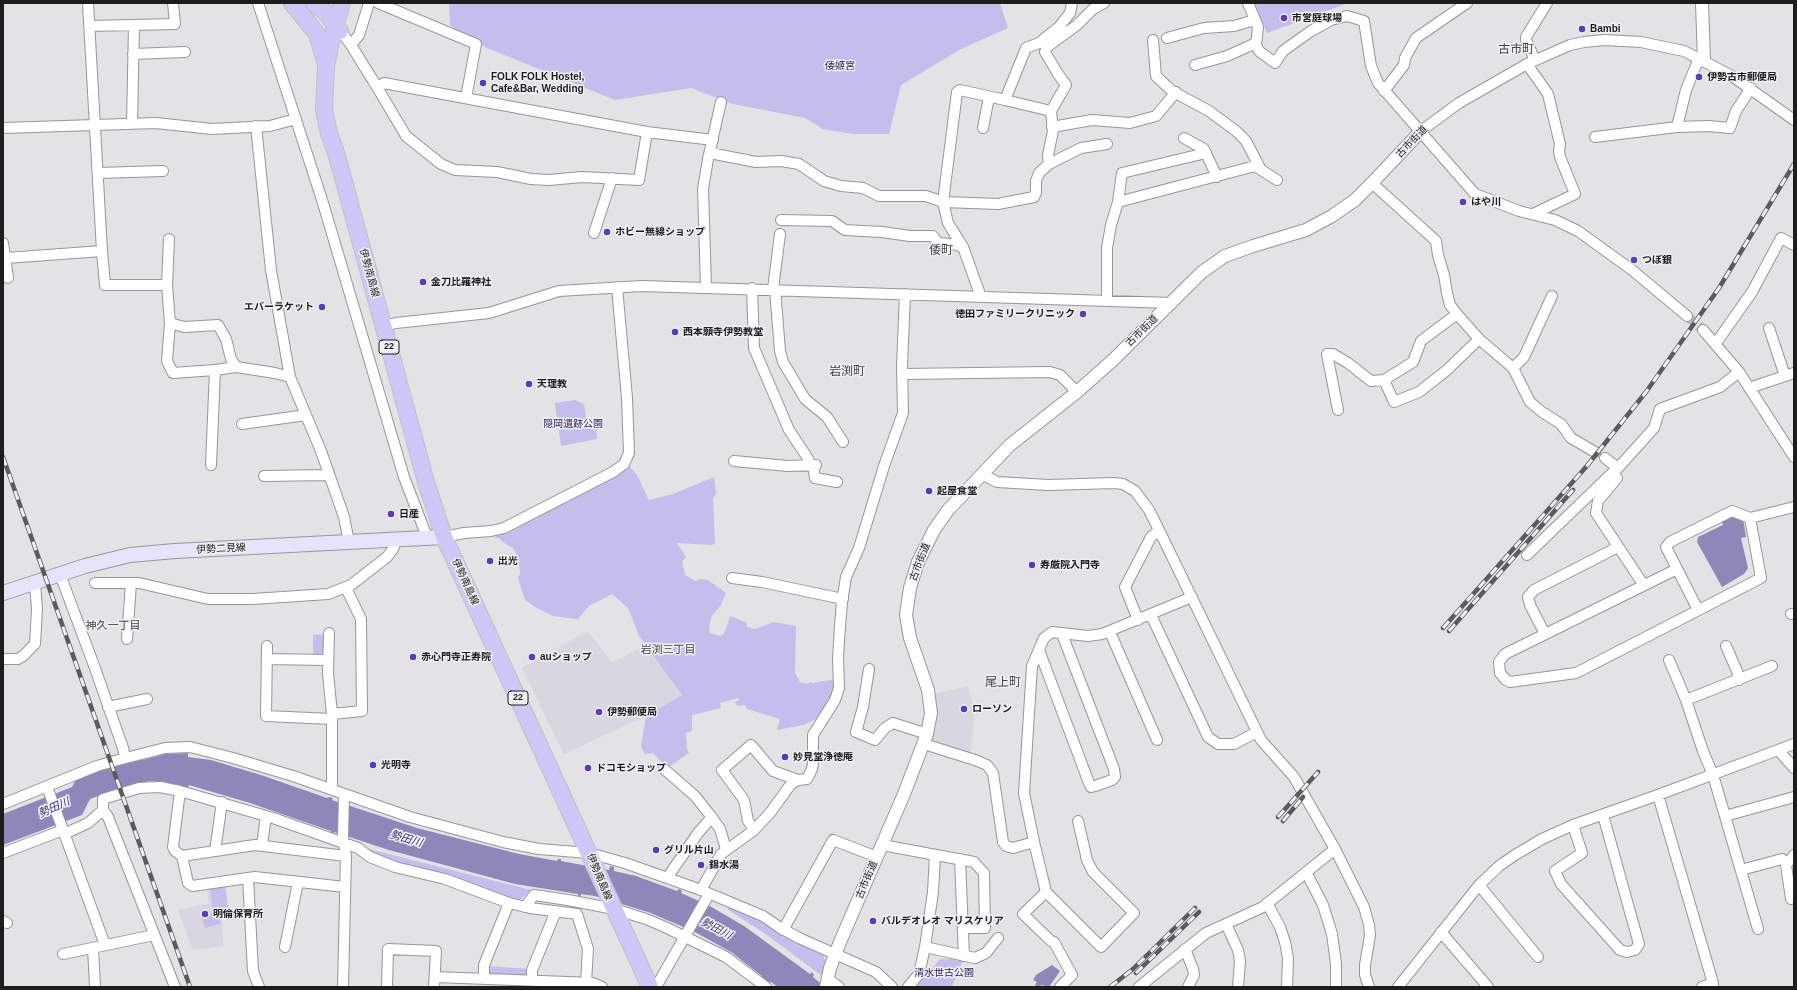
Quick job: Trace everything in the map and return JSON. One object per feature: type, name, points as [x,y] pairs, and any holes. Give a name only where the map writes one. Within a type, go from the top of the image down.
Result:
[{"type":"main road","points":[[292,3],[317,34],[324,53],[326,66]]},
{"type":"main road","points":[[300,3],[320,21],[343,35]]},
{"type":"main road","points":[[314,3],[326,13],[343,35]]},
{"type":"main road","points":[[342,3],[343,35]]},
{"type":"main road","points":[[343,35],[353,3]]},
{"type":"main road","name":"伊勢南島線","points":[[343,35],[326,66],[324,110],[329,133],[337,156],[426,482],[444,537],[650,987]]},
{"type":"main road","name":"伊勢南島線","points":[[337,156],[332,109],[335,70],[343,35]]},
{"type":"main road","name":"伊勢二見線","points":[[3,594],[103,561],[145,553],[444,537]]},
{"type":"street","points":[[88,3],[105,285],[167,284]]},
{"type":"street","points":[[90,26],[175,24],[173,3]]},
{"type":"street","points":[[258,3],[296,118],[404,477],[428,538]]},
{"type":"street","points":[[343,35],[359,35],[369,3]]},
{"type":"street","points":[[378,3],[476,44],[466,98]]},
{"type":"street","points":[[1005,100],[1026,48],[1039,43],[1059,27],[1070,13],[1072,3]]},
{"type":"street","points":[[1049,164],[1052,127],[1051,111],[1066,85],[1045,52],[1047,47],[1077,25],[1093,9],[1104,3]]},
{"type":"street","points":[[1248,3],[1258,27],[1256,43],[1259,51],[1275,63],[1283,51],[1311,31],[1331,20],[1347,16],[1358,18],[1364,22],[1372,66],[1378,83],[1475,194],[1519,211],[1567,225],[1599,245],[1632,270],[1687,316]]},
{"type":"street","points":[[1384,91],[1404,65],[1405,58],[1416,38],[1467,3]]},
{"type":"street","points":[[1532,214],[1575,194],[1560,157],[1560,144],[1548,94],[1531,62],[1526,40],[1526,37],[1547,3]]},
{"type":"street","points":[[1677,127],[1686,90],[1702,59],[1702,3]]},
{"type":"street","points":[[1167,38],[1204,28],[1234,26],[1255,20]]},
{"type":"street","points":[[132,124],[134,25]]},
{"type":"street","points":[[343,35],[377,87],[402,131],[441,164],[455,170],[497,172],[531,179],[549,180],[571,177],[639,180],[646,132]]},
{"type":"street","points":[[1153,40],[1156,76],[1176,92],[1210,112],[1236,131],[1246,141],[1260,168]]},
{"type":"street","name":"古市街道","points":[[827,982],[835,954],[926,739],[931,705],[928,690],[907,627],[906,614],[910,588],[918,562],[934,530],[948,510],[1010,445],[1077,392],[1172,303],[1202,272],[1225,256],[1306,230],[1332,216],[1349,204],[1372,183],[1421,131],[1459,103],[1531,62],[1570,45],[1605,40],[1655,44],[1684,51],[1702,59],[1751,88],[1773,106],[1794,120]]},
{"type":"street","points":[[1195,65],[1227,56],[1256,43]]},
{"type":"street","points":[[133,54],[185,52]]},
{"type":"street","points":[[377,87],[384,83],[646,132],[713,140]]},
{"type":"street","points":[[1595,138],[1677,127],[1708,126],[1730,128],[1736,111],[1751,88]]},
{"type":"street","points":[[981,297],[963,247],[948,223],[943,202],[957,92],[960,90],[1051,111]]},
{"type":"street","points":[[1052,127],[1092,120],[1130,123],[1156,116],[1176,92]]},
{"type":"street","points":[[983,128],[989,97]]},
{"type":"street","points":[[706,287],[703,189],[721,102]]},
{"type":"street","points":[[3,128],[156,123],[212,129],[270,126],[296,118]]},
{"type":"street","points":[[256,126],[271,270],[290,377],[329,475],[344,517],[349,542]]},
{"type":"street","points":[[1184,138],[1204,149],[1217,177]]},
{"type":"street","points":[[710,153],[756,162],[781,161],[799,164],[824,181],[841,186],[863,188],[879,196],[926,196],[943,202],[998,204],[1034,197],[1036,193],[1036,180],[1039,173],[1049,164],[1081,148],[1107,144]]},
{"type":"street","points":[[1107,300],[1107,248],[1111,225],[1118,202],[1122,173],[1206,153]]},
{"type":"street","points":[[1118,202],[1255,166],[1277,180]]},
{"type":"street","points":[[98,173],[163,171]]},
{"type":"street","points":[[594,233],[612,178]]},
{"type":"street","points":[[1372,183],[1436,241],[1450,305],[1456,314],[1479,339],[1513,368],[1530,402],[1542,412],[1562,424],[1570,438],[1595,452]]},
{"type":"street","points":[[781,220],[832,221],[845,230],[882,232],[910,236],[933,236],[938,243],[952,244],[963,247]]},
{"type":"street","points":[[780,234],[774,289],[782,362],[805,399],[827,417],[843,442]]},
{"type":"street","points":[[1716,343],[1752,292],[1782,238],[1794,245]]},
{"type":"street","points":[[169,239],[167,284],[170,323],[167,361],[173,373],[236,367],[275,373],[290,377]]},
{"type":"street","points":[[3,243],[8,278]]},
{"type":"street","points":[[6,258],[102,251]]},
{"type":"street","points":[[384,326],[396,323],[489,313],[559,291],[642,286],[752,288],[1172,303]]},
{"type":"street","points":[[444,537],[504,528],[613,472],[624,464],[630,453],[627,398],[617,287]]},
{"type":"street","points":[[752,288],[754,348],[789,430],[814,465],[816,478],[837,482]]},
{"type":"street","points":[[754,830],[748,821],[744,800],[722,770],[751,745],[773,771],[798,780],[807,779],[812,769],[813,735],[835,700],[839,688],[838,658],[842,598],[846,577],[858,548],[884,466],[903,413],[902,374],[905,294]]},
{"type":"street","points":[[1513,368],[1524,357],[1552,296]]},
{"type":"street","points":[[1338,410],[1327,354],[1333,354],[1348,362],[1371,381],[1384,380],[1413,362],[1421,341],[1456,314]]},
{"type":"street","points":[[170,323],[184,327],[218,325],[226,339],[231,359],[236,367]]},
{"type":"street","points":[[1749,388],[1789,374],[1770,328]]},
{"type":"street","points":[[1704,330],[1739,372],[1790,444],[1794,457]]},
{"type":"street","points":[[1384,380],[1394,402],[1419,392],[1447,370],[1479,339]]},
{"type":"street","points":[[211,465],[215,370]]},
{"type":"street","points":[[902,374],[1050,372],[1060,375],[1077,392]]},
{"type":"street","points":[[1527,555],[1614,471],[1654,428],[1660,409],[1720,386],[1739,372]]},
{"type":"street","points":[[242,424],[306,415]]},
{"type":"street","points":[[1605,458],[1617,478],[1598,501],[1596,513],[1643,584]]},
{"type":"street","points":[[734,461],[788,466],[814,465]]},
{"type":"street","points":[[981,474],[997,482],[1048,485],[1100,483],[1123,484],[1135,491],[1149,510],[1261,740],[1294,777],[1335,849],[1367,915],[1370,935],[1365,965],[1365,975],[1369,987]]},
{"type":"street","points":[[264,476],[329,475]]},
{"type":"street","points":[[1698,610],[1666,547],[1670,542],[1732,511],[1750,518],[1794,507]]},
{"type":"street","points":[[1677,569],[1643,584],[1505,654],[1501,658],[1498,668],[1502,677],[1510,682],[1576,672],[1761,578],[1750,518]]},
{"type":"street","points":[[1138,620],[1125,587],[1151,537],[1159,530]]},
{"type":"street","points":[[95,583],[130,583],[158,587],[208,599],[305,597],[328,594],[346,588],[387,557],[394,549],[396,540]]},
{"type":"street","points":[[1545,634],[1530,605],[1528,597],[1534,590],[1618,547]]},
{"type":"street","points":[[60,574],[123,748],[125,758]]},
{"type":"street","points":[[732,578],[762,582],[842,598]]},
{"type":"street","points":[[127,639],[130,583]]},
{"type":"street","points":[[3,658],[18,658],[23,656],[35,644],[37,610],[35,584]]},
{"type":"street","points":[[267,646],[266,716],[332,717],[362,710],[361,619],[346,588]]},
{"type":"street","points":[[1078,821],[1085,854],[1093,872],[1134,913],[1101,948],[1046,892],[1024,793],[1032,666],[1046,635],[1052,632],[1088,636],[1110,632],[1192,597]]},
{"type":"street","points":[[1151,615],[1208,737],[1218,744],[1234,744],[1257,732]]},
{"type":"street","points":[[1110,632],[1157,740]]},
{"type":"street","points":[[329,633],[327,660],[332,717],[332,790]]},
{"type":"street","points":[[1039,650],[1091,787],[1112,780],[1115,777],[1114,769],[1062,634]]},
{"type":"street","points":[[1726,646],[1737,671],[1739,680]]},
{"type":"street","points":[[267,659],[327,660]]},
{"type":"street","points":[[1669,660],[1686,700],[1702,751],[1713,775],[1758,928]]},
{"type":"street","points":[[1686,700],[1772,666]]},
{"type":"street","points":[[869,669],[863,707],[856,732],[875,740],[884,728],[893,723],[987,765],[993,773],[1003,842],[1006,846],[1013,848],[1034,842]]},
{"type":"street","points":[[108,707],[147,699]]},
{"type":"street","points":[[1398,987],[1479,885],[1499,866],[1515,855],[1542,839],[1573,825],[1779,751],[1794,744]]},
{"type":"street","points":[[3,804],[47,789],[97,766],[165,748],[190,747],[233,758],[332,790],[344,797],[410,817],[503,842],[625,863],[763,916],[783,930],[876,972],[892,987]]},
{"type":"street","points":[[1779,751],[1794,768]]},
{"type":"street","points":[[664,769],[695,796],[712,817],[722,833],[726,849]]},
{"type":"street","points":[[656,987],[686,936],[706,894],[715,863],[726,849],[754,830],[770,813],[792,784],[798,780]]},
{"type":"street","points":[[175,987],[108,817],[103,810],[103,799],[139,788],[160,787],[222,802],[344,840],[370,857],[395,867],[466,886],[509,903],[525,907],[577,914],[588,949],[586,983]]},
{"type":"street","points":[[47,789],[105,945]]},
{"type":"street","points":[[180,791],[173,847],[174,851],[182,856],[249,845],[262,845],[346,856]]},
{"type":"street","points":[[1658,795],[1713,985],[1702,987]]},
{"type":"street","points":[[343,987],[346,856],[344,840],[344,797]]},
{"type":"street","points":[[1725,816],[1794,797]]},
{"type":"street","points":[[216,851],[222,802]]},
{"type":"street","points":[[3,853],[88,823],[103,810]]},
{"type":"street","points":[[1573,825],[1582,853],[1555,871],[1558,878],[1561,884],[1620,950],[1627,952],[1635,950],[1639,944],[1603,815]]},
{"type":"street","points":[[262,845],[266,816]]},
{"type":"street","points":[[667,878],[698,833],[712,817]]},
{"type":"street","points":[[783,930],[832,840],[877,857]]},
{"type":"street","points":[[882,845],[974,862],[984,873],[985,928],[963,928]]},
{"type":"street","points":[[1139,987],[1206,933],[1263,906],[1335,849]]},
{"type":"street","points":[[908,987],[919,974],[925,947],[933,892],[935,855]]},
{"type":"street","points":[[1791,899],[1786,865],[1794,855]]},
{"type":"street","points":[[182,856],[188,883],[192,886],[248,878],[345,887]]},
{"type":"street","points":[[960,859],[964,956]]},
{"type":"street","points":[[1741,870],[1782,859]]},
{"type":"street","points":[[1306,872],[1323,905],[1332,934],[1336,964],[1336,987]]},
{"type":"street","points":[[248,878],[253,971],[259,987]]},
{"type":"street","points":[[285,947],[298,882]]},
{"type":"street","points":[[1479,885],[1538,957]]},
{"type":"street","points":[[1046,892],[1023,914],[1050,941],[1054,942],[1072,975],[1060,987]]},
{"type":"street","points":[[525,907],[534,895],[613,907],[686,936],[726,957],[766,987]]},
{"type":"street","points":[[484,979],[484,965],[509,903]]},
{"type":"street","points":[[1267,903],[1280,927],[1285,942],[1288,958],[1287,987]]},
{"type":"street","points":[[532,981],[532,970],[556,911]]},
{"type":"street","points":[[1226,924],[1238,950],[1240,961],[1238,987]]},
{"type":"street","points":[[1441,932],[1488,987]]},
{"type":"street","points":[[63,954],[154,935]]},
{"type":"street","points":[[925,947],[975,958],[984,955],[998,938]]},
{"type":"street","points":[[93,948],[95,987]]},
{"type":"street","points":[[387,987],[388,949],[436,951],[434,982],[484,979],[594,983],[602,987]]},
{"type":"street","points":[[1185,949],[1194,975],[1188,987]]},
{"type":"street","points":[[827,982],[839,987]]},
{"type":"shaded area","points":[[588,631],[612,663],[638,649],[643,648],[651,652],[682,695],[646,716],[564,754],[522,668]]},
{"type":"shaded area","points":[[968,686],[974,711],[971,754],[934,743],[932,738],[936,716],[935,694]]},
{"type":"shaded area","name":"明倫保育所","points":[[226,883],[230,918],[222,919],[223,946],[193,950],[178,910],[209,903],[206,887]]},
{"type":"green space","name":"倭姬宮","points":[[449,3],[1000,3],[1008,28],[961,49],[901,85],[889,134],[852,134],[823,129],[805,118],[733,104],[691,88],[615,100],[487,48],[470,39],[450,25]]},
{"type":"green space","name":"市営庭球場","points":[[1254,3],[1348,3],[1267,33]]},
{"type":"green space","name":"隠岡遺跡公園","points":[[575,400],[584,404],[587,426],[596,425],[597,439],[561,446],[555,403]]},
{"type":"green space","points":[[629,466],[637,475],[649,500],[673,494],[714,477],[716,494],[713,498],[715,543],[712,545],[677,543],[686,557],[682,561],[685,575],[696,581],[701,579],[708,580],[726,593],[721,605],[711,617],[710,633],[720,636],[724,634],[730,616],[747,623],[747,627],[755,629],[774,622],[796,626],[795,673],[800,682],[808,684],[810,682],[813,683],[835,679],[833,700],[819,718],[803,725],[777,730],[780,719],[747,709],[745,705],[737,706],[735,702],[739,700],[738,698],[720,703],[721,708],[692,715],[692,731],[686,733],[687,749],[689,753],[667,768],[653,753],[645,754],[641,746],[646,716],[682,695],[639,636],[628,608],[612,594],[589,606],[578,619],[553,616],[525,600],[518,576],[520,575],[519,559],[513,548],[499,538],[496,538],[494,534]]},
{"type":"green space","points":[[325,634],[325,651],[321,656],[313,656],[313,635]]},
{"type":"green space","points":[[365,848],[531,890],[520,900],[505,897],[449,877],[375,855]]},
{"type":"green space","points":[[225,884],[228,916],[220,917],[220,924],[205,928],[202,917],[213,913],[210,888]]},
{"type":"green space","points":[[729,908],[757,918],[777,931],[823,955],[826,962],[821,975],[767,935],[727,909]]},
{"type":"green space","name":"清水世古公園","points":[[951,955],[964,958],[952,987],[916,987],[940,959],[948,959]]},
{"type":"green space","points":[[487,966],[529,969],[528,977],[487,974]]},
{"type":"water","points":[[1730,515],[1743,518],[1746,537],[1741,538],[1748,568],[1744,574],[1722,587],[1697,542],[1698,537],[1723,525],[1722,522]]},
{"type":"water","name":"勢田川","points":[[188,753],[188,757],[211,760],[261,775],[327,798],[333,798],[332,800],[417,828],[519,854],[557,861],[558,859],[561,859],[561,861],[609,870],[610,866],[614,867],[614,871],[636,876],[677,891],[679,889],[682,891],[681,893],[708,905],[744,926],[810,974],[812,972],[814,975],[813,977],[825,987],[778,987],[771,982],[768,984],[760,979],[762,976],[731,952],[693,931],[648,912],[595,896],[581,894],[580,898],[578,897],[578,894],[515,884],[389,850],[334,832],[333,835],[330,834],[331,831],[250,803],[189,785],[188,788],[161,781],[149,781],[117,789],[90,799],[82,815],[3,845],[3,814],[72,787],[76,779],[108,767],[140,757],[143,760],[166,754]]},
{"type":"water","points":[[1052,965],[1060,971],[1049,987],[1042,985],[1038,987],[1035,985],[1037,982],[1033,980],[1036,975]]},
{"type":"tunnel","points":[[1687,316],[1703,330]]},
{"type":"railway","points":[[1443,628],[1586,467],[1646,392],[1719,288],[1794,164]]},
{"type":"railway","points":[[3,457],[190,987]]},
{"type":"railway","points":[[1449,631],[1573,490]]},
{"type":"railway","points":[[1278,817],[1318,772]]},
{"type":"railway","points":[[1283,821],[1303,797]]},
{"type":"railway","points":[[1110,987],[1133,969],[1195,908]]},
{"type":"railway","points":[[1136,973],[1199,912]]},
{"type":"place","name":"市営庭球場","points":[[1284,18]]},
{"type":"place","name":"Bambi","points":[[1582,29]]},
{"type":"place","name":"伊勢古市郵便局","points":[[1699,77]]},
{"type":"place","name":"FOLK FOLK Hostel, Cafe&Bar, Wedding","points":[[483,83]]},
{"type":"place","name":"はや川","points":[[1463,202]]},
{"type":"place","name":"ホビー無線ショップ","points":[[607,232]]},
{"type":"place","name":"つぼ銀","points":[[1634,260]]},
{"type":"place","name":"金刀比羅神社","points":[[423,282]]},
{"type":"place","name":"エバーラケット","points":[[322,307]]},
{"type":"place","name":"徳田ファミリークリニック","points":[[1083,314]]},
{"type":"place","name":"西本願寺伊勢教堂","points":[[675,332]]},
{"type":"place","name":"天理教","points":[[529,384]]},
{"type":"place","name":"起屋食堂","points":[[929,491]]},
{"type":"place","name":"日産","points":[[391,514]]},
{"type":"place","name":"出光","points":[[490,561]]},
{"type":"place","name":"寿厳院入門寺","points":[[1032,565]]},
{"type":"place","name":"赤心門寺正寿院","points":[[413,657]]},
{"type":"place","name":"auショップ","points":[[532,657]]},
{"type":"place","name":"ローソン","points":[[964,709]]},
{"type":"place","name":"伊勢郵便局","points":[[599,712]]},
{"type":"place","name":"妙見堂浄徳庵","points":[[785,757]]},
{"type":"place","name":"光明寺","points":[[373,765]]},
{"type":"place","name":"ドコモショップ","points":[[588,768]]},
{"type":"place","name":"グリル片山","points":[[656,850]]},
{"type":"place","name":"錦水湯","points":[[701,865]]},
{"type":"place","name":"明倫保育所","points":[[205,914]]},
{"type":"place","name":"バルデオレオ マリスケリア","points":[[873,921]]},
{"type":"district","name":"古市町","points":[[1516,50]]},
{"type":"district","name":"倭町","points":[[941,251]]},
{"type":"district","name":"岩渕町","points":[[847,372]]},
{"type":"district","name":"神久一丁目","points":[[113,626]]},
{"type":"district","name":"岩渕三丁目","points":[[668,650]]},
{"type":"district","name":"尾上町","points":[[1003,683]]}]
